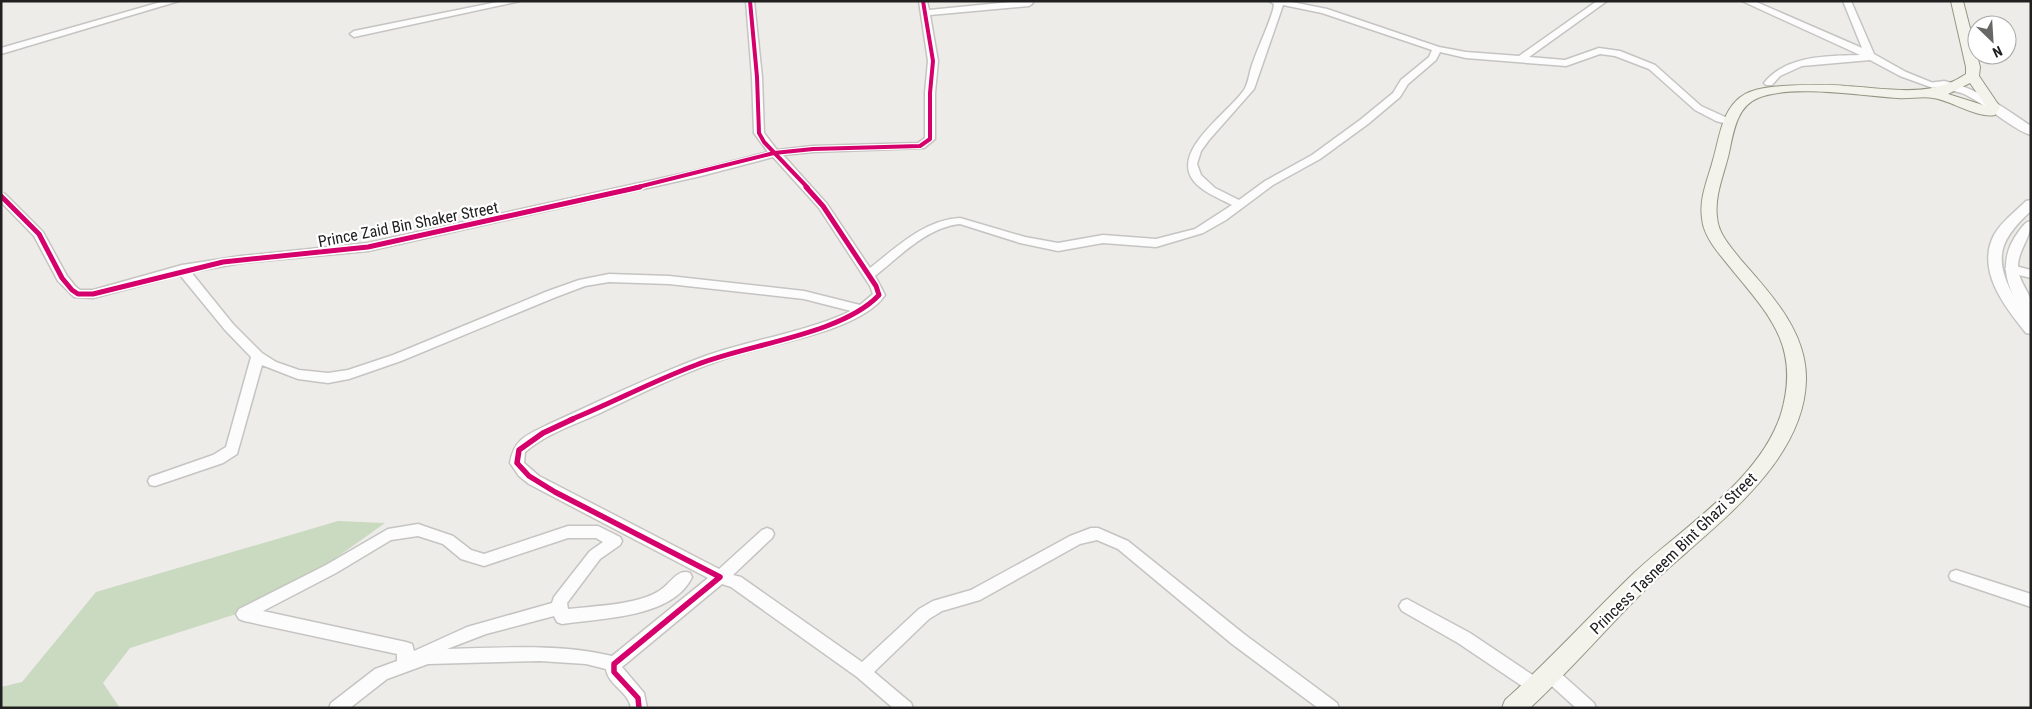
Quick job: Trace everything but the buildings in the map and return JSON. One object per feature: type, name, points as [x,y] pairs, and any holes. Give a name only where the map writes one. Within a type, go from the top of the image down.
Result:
[{"type":"main road","points":[[1943,86],[1956,74],[1961,65],[1948,1]]},
{"type":"main road","points":[[1958,1],[1971,52],[1972,76],[1991,110]]},
{"type":"main road","points":[[1943,86],[1972,76]]},
{"type":"main road","points":[[1943,86],[1991,110]]},
{"type":"main road","name":"Princess Tasneem Bint Ghazi Street","points":[[1513,708],[1551,675],[1644,577],[1738,495],[1756,475],[1770,455],[1792,407],[1797,383],[1797,372],[1790,340],[1776,314],[1721,245],[1710,221],[1711,196],[1733,116],[1741,102],[1765,92],[1805,88],[1886,93],[1943,86]]},
{"type":"street","points":[[1,51],[89,24],[175,1]]},
{"type":"street","points":[[354,34],[516,1]]},
{"type":"street","points":[[750,1],[757,77],[759,133],[764,142],[823,206],[876,286],[879,295],[860,309],[827,324],[711,359],[544,433],[518,450],[517,462],[524,473],[532,478],[720,577],[736,582],[863,672],[905,708]]},
{"type":"street","points":[[923,1],[925,13],[1029,3]]},
{"type":"street","points":[[1521,59],[1603,1]]},
{"type":"street","points":[[1746,1],[1838,41],[1903,74],[1943,86],[2031,131]]},
{"type":"street","points":[[1847,1],[1852,9],[1870,57]]},
{"type":"street","points":[[1238,204],[1213,193],[1203,185],[1191,166],[1192,154],[1200,143],[1226,118],[1251,87],[1258,60],[1276,19],[1276,2],[1324,11],[1437,49],[1466,55],[1566,63],[1599,52],[1617,53],[1652,67],[1698,108],[1719,119],[1732,122]]},
{"type":"street","name":"Prince Zaid Bin Shaker Street","points":[[1,196],[39,234],[62,278],[78,294],[105,291],[182,269],[234,261],[326,254],[368,247],[719,169],[774,153],[813,149],[910,148],[929,141],[933,61],[925,13]]},
{"type":"street","points":[[1838,41],[1863,40]]},
{"type":"street","points":[[868,275],[928,231],[946,221],[960,221],[1054,247],[1069,247],[1103,240],[1150,244],[1199,231],[1222,218],[1268,182],[1316,157],[1364,122],[1397,95],[1404,82],[1432,58],[1437,49]]},
{"type":"street","points":[[1769,83],[1774,75],[1781,71],[1812,60],[1870,57]]},
{"type":"street","points":[[1991,110],[2031,138]]},
{"type":"street","points":[[2031,204],[2001,236],[1995,262],[2004,294],[2031,328]]},
{"type":"street","points":[[2031,225],[2014,247],[2011,256],[2011,269],[2018,292],[2031,313]]},
{"type":"street","points":[[182,269],[229,327],[258,356],[272,365],[298,374],[328,378],[349,374],[445,339],[552,294],[609,278],[669,280],[804,295],[860,309]]},
{"type":"street","points":[[2011,269],[2031,274]]},
{"type":"street","points":[[155,481],[218,459],[232,450],[258,356]]},
{"type":"street","points":[[404,666],[406,649],[244,614],[324,573],[388,535],[418,530],[448,540],[466,555],[484,560],[568,532],[598,532],[615,541],[596,555],[558,602],[562,617],[640,606],[665,596],[685,577]]},
{"type":"street","points":[[614,664],[720,577],[767,534]]},
{"type":"street","points":[[863,672],[924,614],[938,606],[975,595],[1075,540],[1091,534],[1098,534],[1123,545],[1238,639],[1332,708]]},
{"type":"street","points":[[1956,576],[2031,601]]},
{"type":"street","points":[[1407,606],[1464,638],[1537,687]]},
{"type":"street","points":[[404,666],[431,648],[514,620],[560,608]]},
{"type":"street","points":[[337,708],[382,674],[428,657],[540,654],[586,657],[614,664]]},
{"type":"street","points":[[614,664],[614,672],[638,698],[639,708]]},
{"type":"street","points":[[1551,675],[1588,708]]},
{"type":"green space","points":[[338,521],[385,523],[274,602],[130,648],[103,683],[120,708],[1,708],[1,687],[22,682],[96,592]]},
{"type":"cycle path","points":[[639,708],[638,698],[614,672],[614,664],[720,577],[534,480],[517,463],[519,450],[534,438],[552,428],[677,372],[732,352],[834,323],[869,305],[879,295],[876,286],[823,206],[795,173],[764,142],[759,133],[757,77],[750,1]]},
{"type":"cycle path","points":[[1,196],[39,234],[62,278],[72,290],[78,294],[93,294],[223,262],[368,247],[701,173],[774,153],[813,149],[920,146],[930,139],[930,93],[933,61],[923,1]]}]
